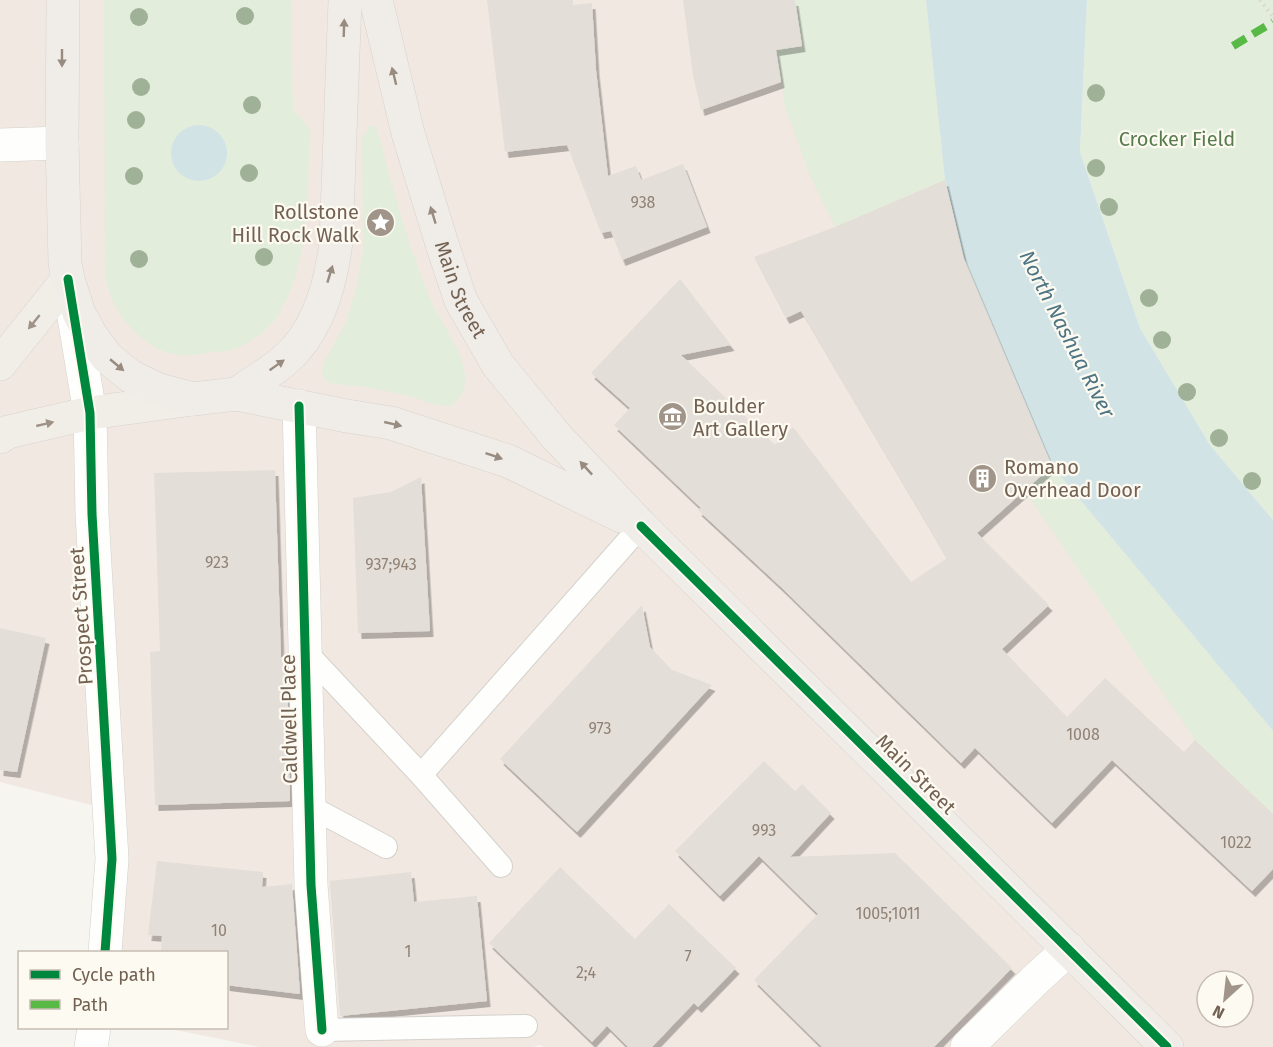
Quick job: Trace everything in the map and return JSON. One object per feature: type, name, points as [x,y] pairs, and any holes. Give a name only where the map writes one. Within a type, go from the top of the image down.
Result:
[{"type":"highway","name":"Main Street","points":[[63,0],[62,143],[65,263],[79,313],[92,337],[107,357],[130,376],[159,390],[193,399],[236,394],[392,423],[469,447],[508,461],[641,526]]},
{"type":"highway","name":"Main Street","points":[[236,394],[287,358],[310,329],[320,307],[333,265],[336,242],[345,0]]},
{"type":"highway","name":"Main Street","points":[[376,0],[408,133],[461,301],[498,365],[556,436],[641,526],[1167,1047]]},
{"type":"main road","points":[[0,364],[68,279]]},
{"type":"main road","name":"Main Street","points":[[0,437],[8,432],[90,413],[193,399]]},
{"type":"street","points":[[0,145],[62,143]]},
{"type":"street","name":"Prospect Street","points":[[68,279],[90,413],[92,514],[112,859],[105,951]]},
{"type":"street","name":"Caldwell Place","points":[[299,406],[311,885],[322,1030]]},
{"type":"street","points":[[967,1047],[1069,949]]},
{"type":"street","points":[[91,1047],[94,1029]]},
{"type":"lane","points":[[421,775],[641,526]]},
{"type":"lane","points":[[305,651],[421,775],[501,866]]},
{"type":"lane","points":[[309,806],[386,847]]},
{"type":"lane","points":[[322,1030],[526,1026]]},
{"type":"path","points":[[1260,0],[1273,17]]},
{"type":"shaded area","points":[[0,0],[926,0],[945,180],[963,256],[1052,466],[1273,731],[1273,1047],[544,1047],[540,1045],[533,1047],[260,1047],[170,1029],[228,1029],[228,951],[103,951],[99,807],[0,782]]},
{"type":"green space","points":[[104,0],[291,0],[293,109],[307,124],[310,131],[302,248],[297,271],[279,314],[260,334],[235,349],[186,355],[169,353],[157,348],[136,333],[127,323],[108,289],[105,276]]},
{"type":"green space","points":[[795,0],[926,0],[945,180],[835,227],[810,176],[785,106],[776,50],[802,46]]},
{"type":"green space","name":"Crocker Field","points":[[1087,0],[1273,0],[1273,520],[1210,445],[1140,328],[1080,152]]},
{"type":"green space","points":[[369,126],[374,126],[378,131],[401,216],[430,299],[463,365],[464,388],[458,400],[451,406],[435,405],[406,395],[365,387],[333,384],[325,380],[322,374],[323,364],[345,324],[356,290],[363,252],[362,139]]},
{"type":"green space","points":[[1052,466],[1273,731],[1273,814],[1195,740],[1025,491]]},
{"type":"water","name":"North Nashua River","points":[[926,0],[1087,0],[1080,152],[1140,328],[1210,445],[1273,520],[1273,731],[1052,466],[963,256],[945,180]]},
{"type":"water","points":[[199,125],[214,130],[222,138],[227,153],[222,168],[214,176],[199,181],[184,176],[176,168],[171,153],[176,138],[184,130]]},
{"type":"building","points":[[487,0],[573,0],[573,5],[592,3],[596,70],[608,176],[636,166],[641,180],[683,164],[707,227],[622,260],[611,231],[601,233],[567,145],[505,152]]},
{"type":"building","points":[[683,0],[795,0],[802,46],[776,50],[781,82],[701,110],[693,75]]},
{"type":"building","points":[[945,180],[964,259],[1052,466],[977,533],[1049,605],[1002,649],[1067,717],[1105,678],[1184,752],[1195,740],[1273,814],[1273,869],[1252,891],[1112,760],[1052,823],[975,748],[961,763],[782,588],[698,510],[701,508],[614,425],[630,408],[591,373],[680,279],[731,345],[681,355],[775,445],[793,427],[911,582],[947,558],[801,311],[786,318],[754,257],[835,227]]},
{"type":"building","points":[[275,470],[281,657],[287,657],[290,801],[155,805],[150,652],[160,651],[154,473]]},
{"type":"building","points":[[421,477],[430,631],[358,633],[353,498],[391,492]]},
{"type":"building","points":[[642,605],[650,647],[672,670],[712,685],[577,832],[500,759]]},
{"type":"building","points":[[0,628],[46,638],[17,772],[0,770]]},
{"type":"building","points":[[764,761],[795,791],[802,784],[831,813],[790,857],[895,853],[1012,968],[934,1047],[822,1047],[754,980],[818,914],[759,856],[720,896],[675,851]]},
{"type":"building","points":[[157,861],[263,872],[262,887],[292,884],[300,994],[228,985],[228,951],[161,951],[162,936],[148,935]]},
{"type":"building","points":[[560,867],[635,939],[669,904],[736,968],[698,1007],[694,1003],[652,1047],[628,1047],[607,1026],[592,1042],[489,943]]},
{"type":"building","points":[[411,872],[414,902],[477,896],[487,1001],[340,1016],[330,881]]},
{"type":"marked path","points":[[1233,46],[1273,22]]},
{"type":"cycle path","points":[[68,279],[90,413],[92,514],[112,859],[105,951]]},
{"type":"cycle path","points":[[299,406],[311,885],[322,1030]]},
{"type":"cycle path","points":[[641,526],[1167,1047]]},
{"type":"place","name":"Rollstone Hill Rock Walk","points":[[380,223]]},
{"type":"place","name":"Boulder Art Gallery","points":[[672,417]]},
{"type":"place","name":"Romano Overhead Door","points":[[983,479]]}]
